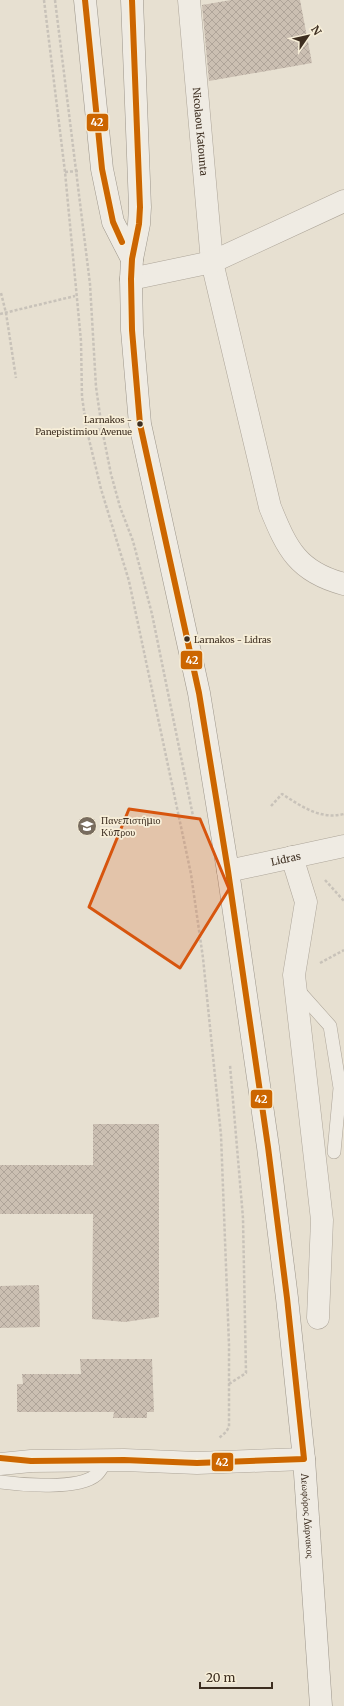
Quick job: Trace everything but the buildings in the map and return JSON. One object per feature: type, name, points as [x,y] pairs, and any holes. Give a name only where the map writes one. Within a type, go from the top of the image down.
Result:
[{"type":"main road","name":"Λεωφόρος Λάρνακος","points":[[85,0],[102,169],[112,222],[131,269]]},
{"type":"main road","name":"Λεωφόρος Λάρνακος","points":[[132,0],[140,207],[139,224],[131,269],[132,330],[140,424],[199,693],[228,871],[270,1170],[287,1298],[304,1459],[320,1706]]},
{"type":"main road","name":"Nicolaou Katounta","points":[[188,0],[212,262],[270,507],[283,539],[305,568],[330,580],[344,584]]},
{"type":"main road","points":[[131,269],[212,262],[344,201]]},
{"type":"main road","name":"Lidras","points":[[228,871],[344,846]]},
{"type":"main road","points":[[292,857],[306,902],[294,975],[331,1152],[322,1220],[318,1318]]},
{"type":"main road","points":[[0,1458],[31,1461]]},
{"type":"main road","points":[[0,1464],[31,1461],[107,1460],[197,1464],[304,1459]]},
{"type":"lane","points":[[296,988],[330,1026],[340,1088],[331,1152]]},
{"type":"lane","points":[[0,1482],[50,1485],[76,1483],[87,1480],[96,1475],[107,1460]]},
{"type":"path","points":[[44,0],[65,172],[80,340],[82,397],[87,431],[101,489],[129,581],[191,874],[203,958],[221,1135],[228,1315],[229,1427],[223,1436],[213,1439]]},
{"type":"path","points":[[55,0],[90,284],[96,387],[102,429],[120,507],[133,541],[152,614],[194,818]]},
{"type":"path","points":[[1,293],[6,313],[16,378]]},
{"type":"path","points":[[0,314],[75,296]]},
{"type":"path","points":[[87,431],[102,429]]},
{"type":"path","points":[[271,806],[282,794],[314,813],[335,816],[344,814]]},
{"type":"path","points":[[229,1384],[246,1373],[243,1218],[230,1060]]},
{"type":"highlighted area","points":[[129,809],[200,819],[229,889],[180,968],[89,907]]},
{"type":"transit line","name":"42","points":[[85,0],[102,169],[113,222],[122,242]]},
{"type":"transit line","name":"42","points":[[0,1458],[31,1461],[124,1460],[197,1463],[304,1459],[287,1298],[268,1147],[228,871],[199,693],[140,424],[132,330],[131,279],[132,259],[139,224],[140,207],[132,0]]},
{"type":"place","name":"Larnakos - Panepistimiou Avenue","points":[[140,424]]},
{"type":"place","name":"Larnakos - Lidras","points":[[187,639]]},
{"type":"place","name":"Πανεπιστήμιο Κύπρου","points":[[87,826]]}]
